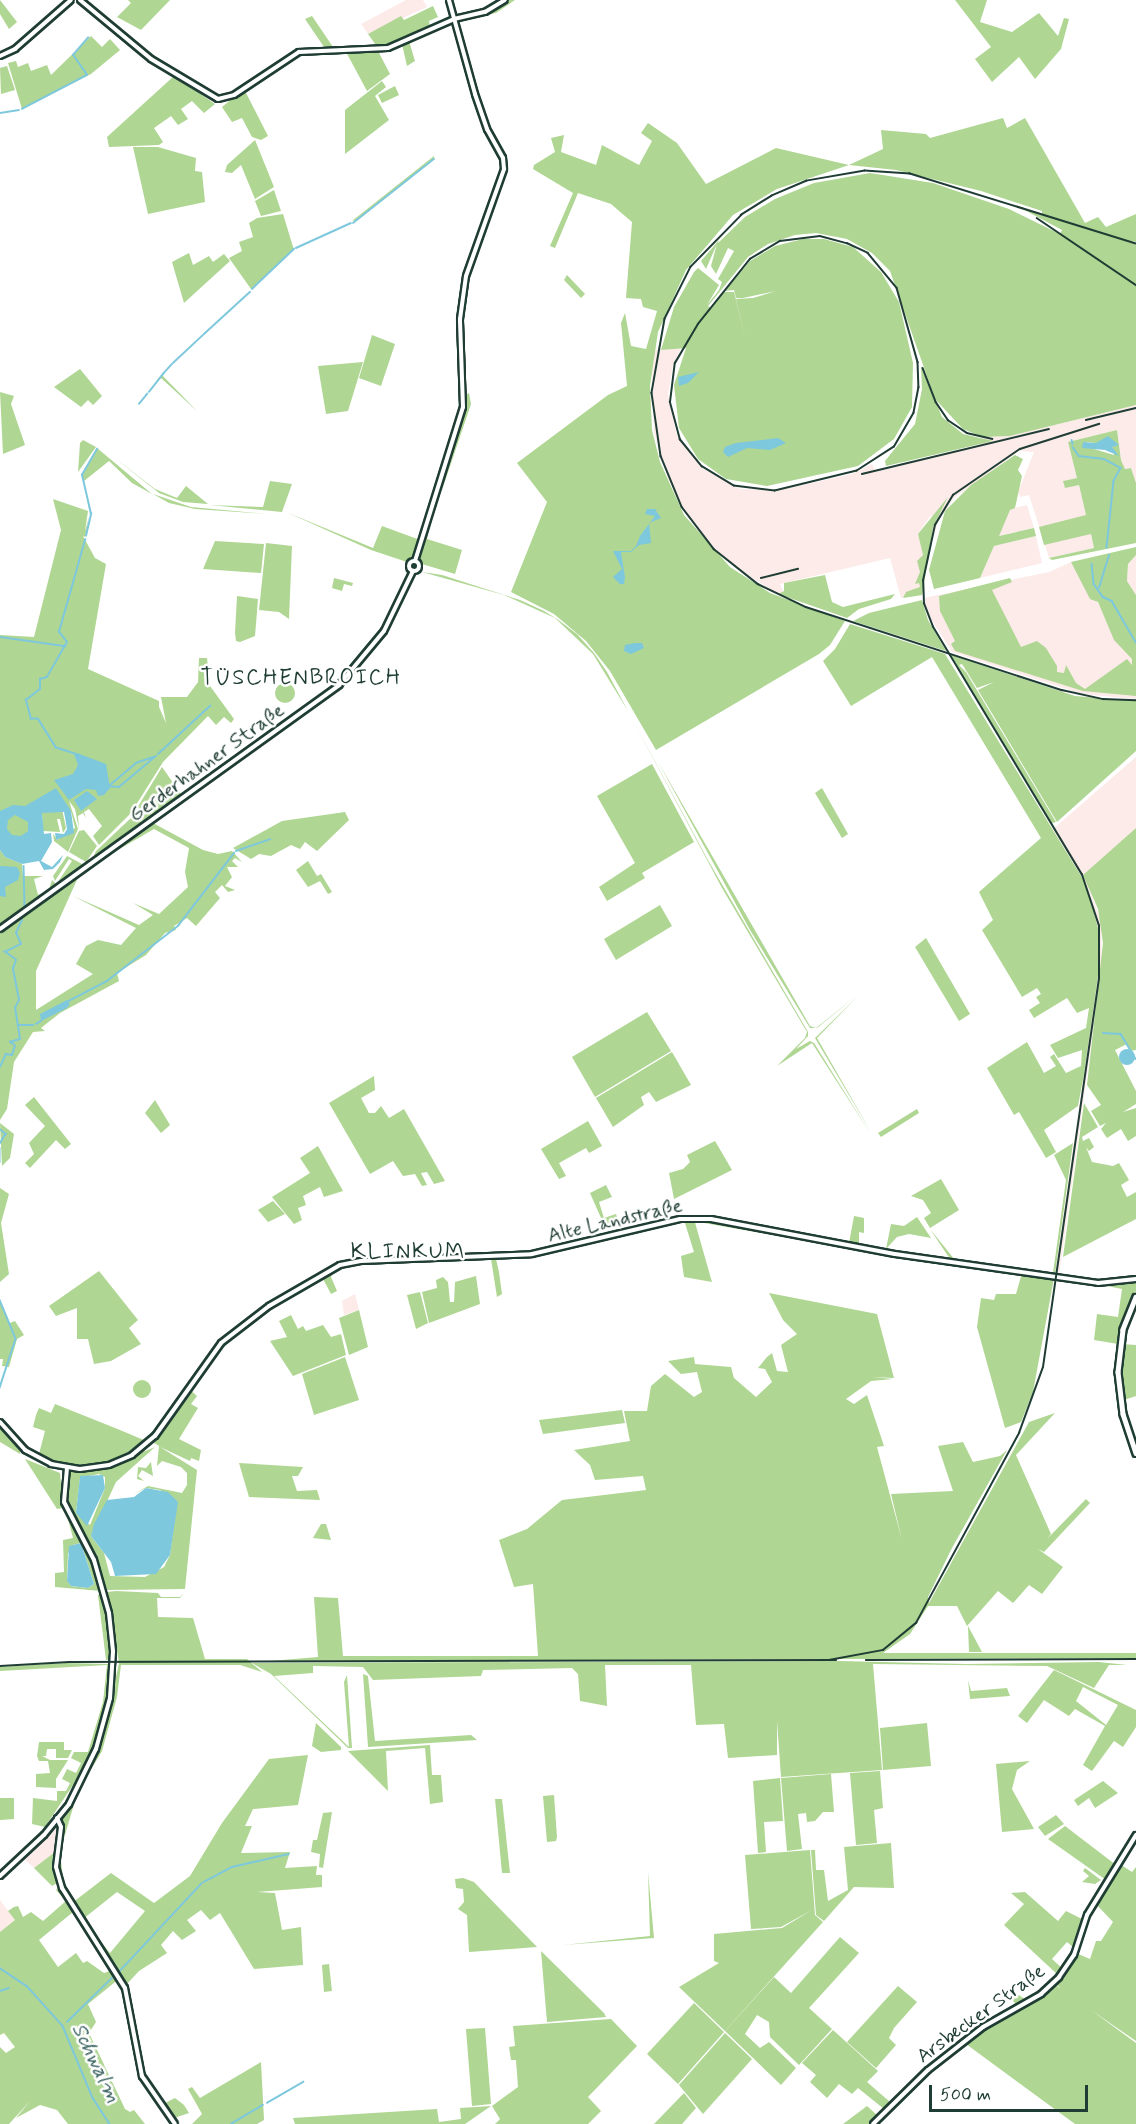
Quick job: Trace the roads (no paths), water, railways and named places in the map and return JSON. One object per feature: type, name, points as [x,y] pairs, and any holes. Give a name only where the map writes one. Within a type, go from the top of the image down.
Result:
[{"type":"main road","points":[[0,56],[15,49],[71,0]]},
{"type":"main road","points":[[80,0],[151,59],[218,99],[234,94],[299,52],[378,49],[395,46],[455,19],[485,12],[505,0]]},
{"type":"main road","points":[[416,561],[409,564],[412,571],[418,567],[416,561],[461,418],[464,393],[460,308],[467,268],[504,174],[501,153],[487,129],[475,94],[449,0]]},
{"type":"main road","name":"Gerderhahner Straße","points":[[0,929],[339,685],[384,631],[412,571]]},
{"type":"main road","name":"Alte Landstraße","points":[[51,1464],[68,1468],[102,1467],[132,1455],[155,1436],[185,1390],[226,1338],[269,1306],[340,1265],[361,1261],[532,1254],[685,1218],[711,1219],[920,1258],[1098,1283],[1136,1280]]},
{"type":"main road","points":[[1135,1298],[1123,1330],[1118,1372],[1123,1414],[1136,1453]]},
{"type":"main road","points":[[0,1422],[25,1450],[51,1464],[63,1474]]},
{"type":"main road","points":[[0,1875],[56,1820],[73,1796],[104,1727],[113,1651],[101,1581],[89,1547],[65,1506],[63,1474],[68,1468]]},
{"type":"main road","points":[[63,1482],[68,1468]]},
{"type":"main road","points":[[56,1820],[59,1832],[56,1856],[60,1884],[70,1906],[125,1988],[142,2076],[175,2124]]},
{"type":"main road","name":"Arsbecker Straße","points":[[873,2124],[914,2082],[978,2031],[1054,1983],[1074,1955],[1087,1915],[1136,1835]]},
{"type":"water","points":[[699,372],[688,383],[679,386],[678,377]]},
{"type":"water","points":[[1108,436],[1119,445],[1112,447],[1119,456],[1105,450],[1082,448],[1083,442],[1096,443]]},
{"type":"water","points":[[778,438],[786,443],[770,450],[747,448],[728,457],[723,452],[725,447],[736,443]]},
{"type":"water","points":[[647,509],[655,509],[661,518],[650,523],[655,516],[645,514]]},
{"type":"water","points":[[649,524],[651,543],[639,545],[631,552],[621,552],[625,577],[624,584],[620,584],[613,577],[622,569],[613,551],[631,551]]},
{"type":"water","points":[[642,643],[644,648],[631,654],[624,651],[625,645]]},
{"type":"water","points":[[77,753],[106,764],[110,788],[104,795],[98,796],[96,790],[86,789],[69,800],[54,780],[73,774],[78,765],[74,754]]},
{"type":"water","points":[[56,788],[71,811],[74,833],[56,840],[55,833],[64,834],[67,829],[64,812],[42,813],[44,834],[51,833],[52,842],[41,861],[52,867],[63,855],[53,869],[44,870],[39,861],[22,864],[5,857],[0,850],[0,811],[13,805],[25,806]],"holes":[[[15,815],[28,822],[28,831],[21,836],[12,835],[7,829],[8,820]]]},
{"type":"water","points":[[87,791],[97,799],[81,811],[74,800]]},
{"type":"water","points":[[0,866],[17,867],[20,873],[18,880],[5,887],[6,897],[0,896]]},
{"type":"water","points":[[67,1000],[70,1004],[67,1008],[41,1021],[40,1014]]},
{"type":"water","points":[[1127,1049],[1135,1057],[1127,1065],[1119,1057]]},
{"type":"water","points":[[103,1475],[105,1488],[87,1526],[76,1513],[80,1476]]},
{"type":"water","points":[[146,1488],[168,1492],[178,1502],[170,1555],[156,1574],[115,1576],[111,1562],[91,1536],[94,1524],[107,1500],[134,1497]]},
{"type":"water","points":[[81,1543],[94,1584],[88,1588],[71,1586],[67,1581],[69,1546]]},
{"type":"waterway","points":[[22,109],[87,75],[73,55],[88,38]]},
{"type":"waterway","points":[[0,113],[19,110]]},
{"type":"waterway","points":[[353,223],[434,159]]},
{"type":"waterway","points":[[296,248],[351,223]]},
{"type":"waterway","points":[[252,289],[294,249]]},
{"type":"waterway","points":[[204,334],[250,292]]},
{"type":"waterway","points":[[173,363],[203,335]]},
{"type":"waterway","points":[[163,374],[172,364]]},
{"type":"waterway","points":[[149,392],[163,374]]},
{"type":"waterway","points":[[139,404],[147,394]]},
{"type":"waterway","points":[[1072,440],[1073,444]]},
{"type":"waterway","points":[[1073,447],[1079,456],[1104,459],[1121,468],[1114,481],[1107,548]]},
{"type":"waterway","points":[[86,536],[91,514],[82,475],[97,449]]},
{"type":"waterway","points":[[75,754],[56,748],[38,719],[31,719],[26,700],[40,689],[40,679],[47,677],[67,642],[59,632],[85,540]]},
{"type":"waterway","points":[[1099,588],[1109,556]]},
{"type":"waterway","points":[[1092,564],[1094,584],[1103,597],[1112,601],[1136,642]]},
{"type":"waterway","points":[[0,637],[65,646]]},
{"type":"waterway","points":[[158,754],[210,706]]},
{"type":"waterway","points":[[108,786],[119,787],[156,756]]},
{"type":"waterway","points":[[110,785],[136,763],[153,757]]},
{"type":"waterway","points":[[236,851],[270,839]]},
{"type":"waterway","points":[[67,1002],[107,981],[178,926],[234,853]]},
{"type":"waterway","name":"Schwalm","points":[[24,866],[25,906]]},
{"type":"waterway","name":"Schwalm","points":[[0,1067],[6,1054],[12,1055],[15,1046],[10,1042],[20,1039],[15,1008],[19,1000],[13,969],[16,960],[5,952],[21,944],[16,933],[22,920]]},
{"type":"waterway","points":[[36,1024],[41,1021]]},
{"type":"waterway","points":[[19,1025],[33,1025]]},
{"type":"waterway","points":[[1103,1033],[1121,1034],[1136,1059]]},
{"type":"waterway","name":"Schwalm","points":[[0,1129],[6,1134],[0,1144]]},
{"type":"waterway","name":"Schwalm","points":[[0,1148],[0,1162]]},
{"type":"waterway","name":"Schwalm","points":[[0,1300],[16,1339],[0,1388]]},
{"type":"waterway","points":[[204,1882],[232,1867],[289,1854]]},
{"type":"waterway","points":[[118,1973],[202,1883]]},
{"type":"waterway","name":"Schwalm","points":[[0,1968],[27,1986],[63,2026],[93,2098],[110,2124]]},
{"type":"waterway","points":[[67,2022],[114,1976]]},
{"type":"waterway","points":[[0,1991],[9,1988]]},
{"type":"waterway","points":[[267,2103],[303,2082]]},
{"type":"waterway","points":[[231,2124],[263,2105]]},
{"type":"railway","points":[[1136,244],[910,174],[865,171],[807,181],[772,196],[742,215],[691,267],[665,319],[652,393],[661,456],[682,507],[714,549],[758,584],[806,607],[1062,690],[1103,699],[1136,700]]},
{"type":"railway","points":[[1037,218],[1136,285]]},
{"type":"railway","points":[[820,236],[847,243],[868,253],[897,288],[918,362],[919,387],[914,413],[894,447],[857,471],[775,491],[734,486],[702,467],[680,440],[670,402],[675,363],[698,324],[750,259],[780,241],[820,236]]},
{"type":"railway","points":[[923,368],[936,402],[948,420],[967,433],[992,439]]},
{"type":"railway","points":[[1086,420],[1136,408]]},
{"type":"railway","points":[[829,1660],[883,1650],[916,1623],[1019,1433],[1043,1367],[1099,979],[1099,926],[1082,875],[933,627],[924,604],[923,581],[935,525],[953,495],[1020,449],[1099,424]]},
{"type":"railway","points":[[862,474],[1049,429]]},
{"type":"railway","points":[[761,578],[798,569]]},
{"type":"railway","points":[[866,1660],[1136,1659]]},
{"type":"railway","points":[[0,1666],[69,1662],[836,1660]]},
{"type":"district","name":"TÜSCHENBROICH","points":[[301,679]]},
{"type":"district","name":"KLINKUM","points":[[408,1253]]}]
